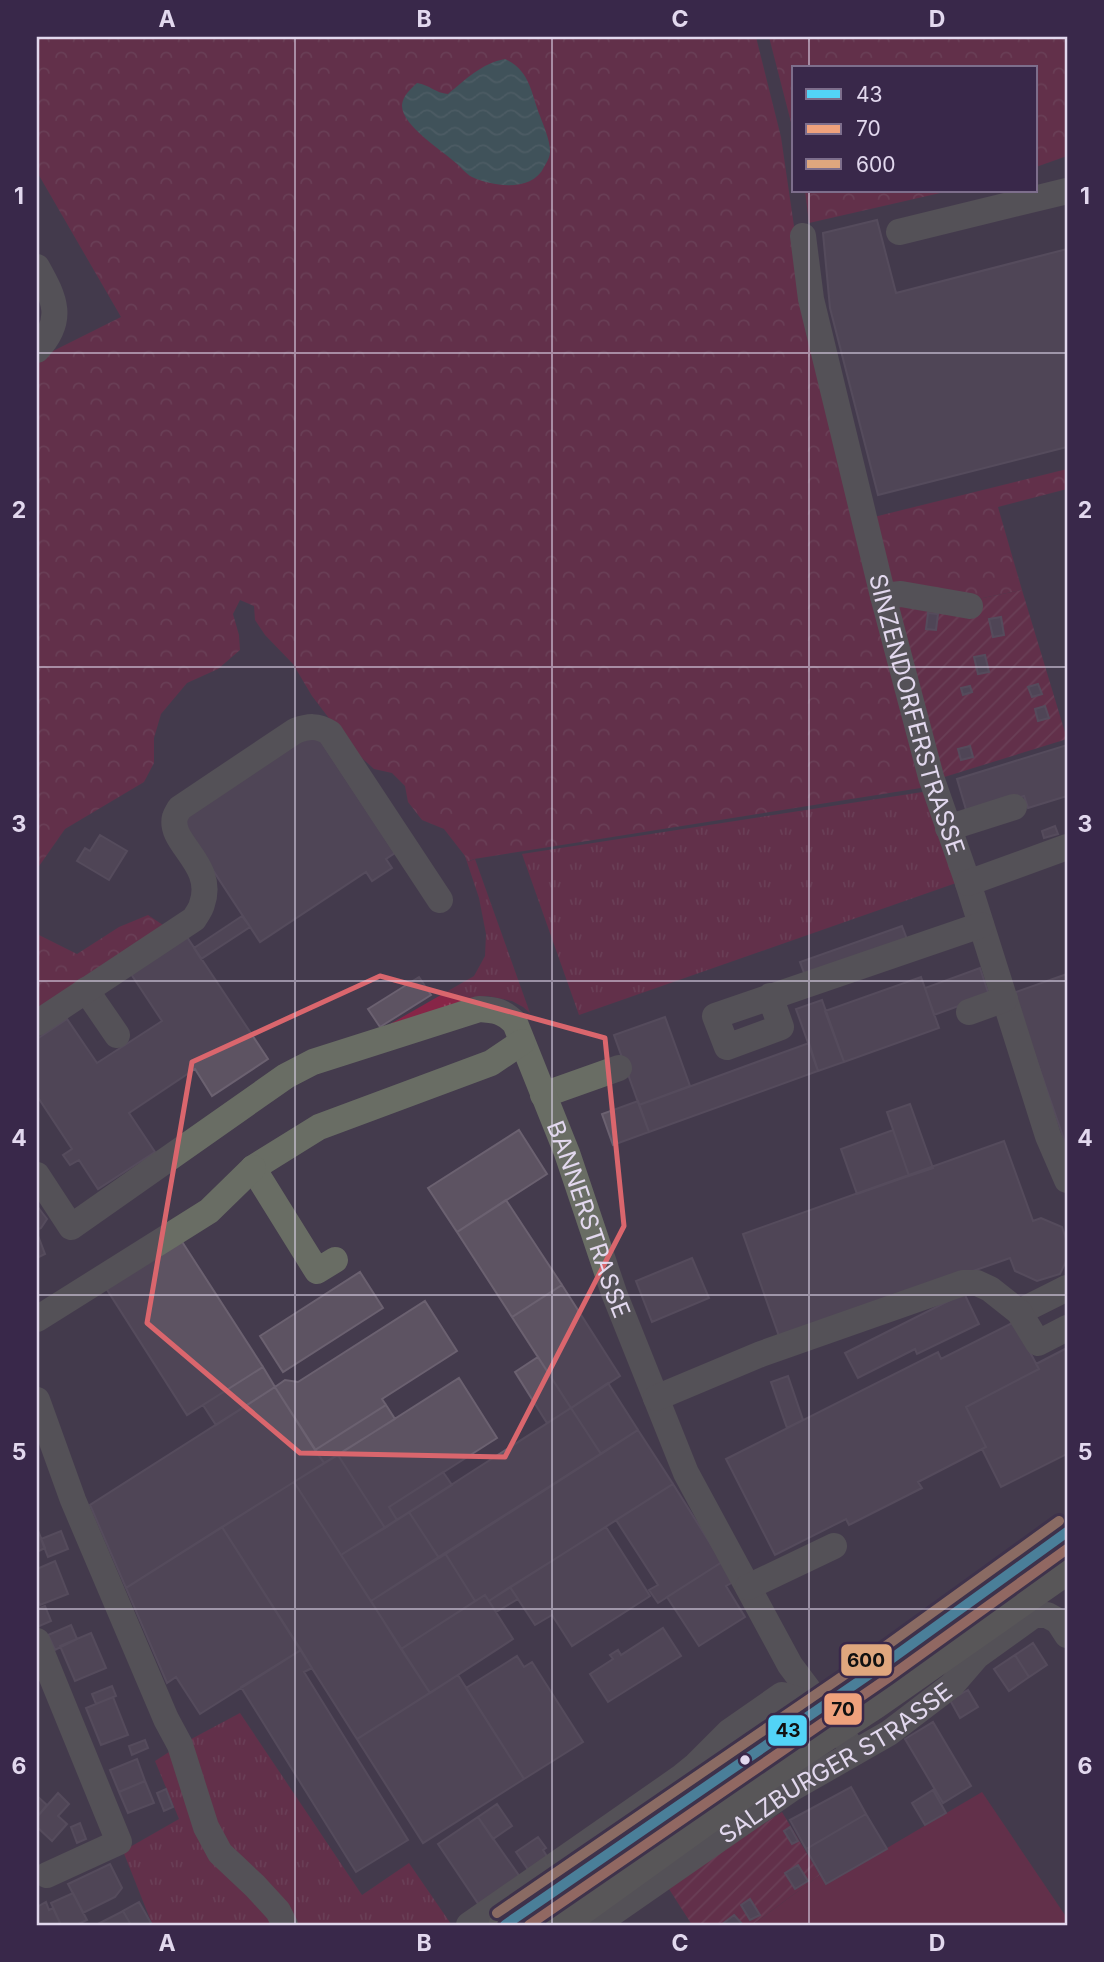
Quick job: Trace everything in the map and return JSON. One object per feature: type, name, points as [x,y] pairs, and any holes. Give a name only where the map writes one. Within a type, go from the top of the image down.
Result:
[{"type":"main road","name":"SALZBURGER STRASSE","points":[[505,1925],[838,1729],[880,1667],[1067,1532]]},
{"type":"main road","name":"SALZBURGER STRASSE","points":[[558,1925],[790,1758],[838,1729],[1067,1568]]},
{"type":"street","points":[[899,232],[1067,191]]},
{"type":"street","name":"SINZENDORFERSTRASSE","points":[[803,236],[811,299],[883,596],[931,777],[968,883],[1048,1136],[1067,1180]]},
{"type":"street","points":[[37,267],[53,298],[55,316],[50,333],[37,350]]},
{"type":"street","points":[[883,596],[901,594],[970,606]]},
{"type":"street","points":[[37,1023],[194,919],[202,905],[205,888],[203,873],[174,827],[180,808],[308,726],[319,726],[330,733],[440,900]]},
{"type":"street","points":[[948,828],[1014,807]]},
{"type":"street","points":[[968,883],[1067,847]]},
{"type":"street","points":[[770,996],[981,925]]},
{"type":"street","points":[[86,990],[117,1035]]},
{"type":"street","points":[[969,1012],[1004,999]]},
{"type":"street","name":"BANNERSTRASSE","points":[[37,1174],[71,1227],[286,1076],[310,1050],[479,1009],[506,1014],[515,1023],[567,1153],[614,1293],[686,1473],[790,1665],[838,1729]]},
{"type":"street","points":[[37,1320],[209,1211],[253,1168],[319,1127],[491,1062],[522,1042]]},
{"type":"street","points":[[544,1095],[619,1068]]},
{"type":"street","points":[[253,1168],[317,1271],[335,1260]]},
{"type":"street","points":[[656,1398],[761,1354],[963,1283],[977,1283],[990,1289],[1019,1312],[1038,1343],[1067,1328]]},
{"type":"street","points":[[1019,1312],[1067,1288]]},
{"type":"street","points":[[37,1400],[74,1500],[166,1718],[180,1745],[206,1827],[220,1853],[278,1911],[285,1925]]},
{"type":"street","points":[[748,1587],[834,1546]]},
{"type":"street","name":"SALZBURGER STRASSE","points":[[595,1925],[791,1789],[838,1729],[889,1733],[952,1685],[977,1656],[1034,1615],[1047,1615],[1058,1621],[1067,1635]]},
{"type":"street","points":[[37,1641],[119,1842],[40,1876]]},
{"type":"street","points":[[469,1925],[680,1778],[729,1732],[782,1695],[838,1729]]},
{"type":"highlighted area","points":[[380,976],[605,1038],[624,1226],[505,1457],[300,1453],[147,1323],[192,1062]]},
{"type":"green space","points":[[37,37],[756,37],[781,137],[803,303],[927,787],[467,862],[444,829],[422,820],[408,802],[405,786],[392,773],[374,769],[354,751],[312,696],[293,664],[265,635],[255,620],[254,606],[240,600],[233,614],[240,650],[218,669],[187,683],[161,714],[154,738],[154,763],[144,782],[65,829],[37,869],[37,359],[121,317],[37,172]]},
{"type":"green space","points":[[769,37],[1067,37],[1067,156],[1038,166],[1038,66],[792,66],[792,126]]},
{"type":"green space","points":[[805,192],[945,192],[809,223]]},
{"type":"green space","points":[[1067,469],[1067,489],[998,507],[1022,590],[973,600],[885,585],[874,517]]},
{"type":"green space","points":[[885,585],[973,600],[1022,590],[1067,739],[938,779]]},
{"type":"green space","points":[[929,791],[959,882],[579,1015],[522,854]]},
{"type":"green space","points":[[475,859],[530,1013],[512,1001],[487,996],[378,1031],[474,976],[485,956],[486,934],[479,898],[467,862]]},
{"type":"green space","points":[[148,915],[166,927],[37,1013],[37,934],[77,954],[119,927]]},
{"type":"green space","points":[[240,1713],[362,1895],[409,1863],[451,1924],[151,1925],[123,1851],[179,1819],[155,1761]]},
{"type":"green space","points":[[982,1792],[1067,1918],[1067,1925],[752,1925],[820,1875],[826,1884]]},
{"type":"green space","points":[[782,1812],[820,1875],[752,1925],[692,1925],[669,1889]]},
{"type":"water","points":[[505,59],[525,76],[550,152],[538,175],[531,181],[512,185],[491,183],[470,176],[415,129],[408,121],[402,105],[406,95],[417,83],[448,94],[481,68]]},
{"type":"building","points":[[877,220],[896,293],[1067,249],[1067,447],[878,495],[830,308],[823,233]]},
{"type":"building","points":[[928,613],[938,614],[936,630],[926,629]]},
{"type":"building","points":[[1001,617],[1004,635],[993,637],[989,619]]},
{"type":"building","points":[[985,655],[989,672],[978,674],[974,657]]},
{"type":"building","points":[[1038,684],[1042,694],[1032,697],[1028,687]]},
{"type":"building","points":[[970,686],[972,692],[963,695],[961,688]]},
{"type":"building","points":[[1045,706],[1049,718],[1038,721],[1035,709]]},
{"type":"building","points":[[315,732],[395,853],[386,859],[392,868],[372,881],[366,872],[260,942],[180,820]]},
{"type":"building","points":[[1067,745],[1067,796],[1028,808],[1024,796],[967,813],[957,779]]},
{"type":"building","points":[[970,746],[973,757],[961,760],[958,749]]},
{"type":"building","points":[[1055,826],[1058,834],[1044,838],[1042,831]]},
{"type":"building","points":[[100,835],[127,851],[109,880],[77,861],[85,848],[90,851]]},
{"type":"building","points":[[242,916],[250,927],[201,959],[194,948]]},
{"type":"building","points":[[902,926],[908,942],[806,978],[800,962]]},
{"type":"building","points":[[187,937],[268,1059],[212,1096],[195,1069],[129,1113],[155,1152],[98,1189],[79,1160],[70,1165],[63,1155],[72,1149],[37,1096],[37,1039],[67,1019],[97,1063],[162,1021],[131,974]]},
{"type":"building","points":[[980,968],[989,995],[934,1015],[925,988]]},
{"type":"building","points":[[1067,974],[1067,1148],[1013,993]]},
{"type":"building","points":[[419,977],[431,995],[380,1027],[368,1009]]},
{"type":"building","points":[[921,977],[939,1028],[844,1062],[825,1011]]},
{"type":"building","points":[[822,1000],[844,1062],[818,1071],[796,1009]]},
{"type":"building","points":[[665,1017],[690,1086],[639,1105],[614,1035]]},
{"type":"building","points":[[809,1043],[818,1071],[649,1132],[639,1105]]},
{"type":"building","points":[[638,1101],[649,1132],[613,1145],[602,1114]]},
{"type":"building","points":[[910,1104],[933,1168],[909,1176],[887,1112]]},
{"type":"building","points":[[519,1130],[547,1174],[457,1232],[428,1188]]},
{"type":"building","points":[[893,1130],[909,1176],[857,1194],[841,1149]]},
{"type":"building","points":[[1004,1141],[1033,1221],[1041,1218],[1062,1227],[1067,1242],[1067,1259],[1060,1274],[1037,1281],[1015,1271],[1010,1258],[780,1339],[743,1234]]},
{"type":"building","points":[[506,1200],[562,1285],[512,1317],[457,1232]]},
{"type":"building","points":[[37,1206],[47,1219],[37,1230]]},
{"type":"building","points":[[37,1233],[45,1254],[37,1258]]},
{"type":"building","points":[[179,1237],[263,1367],[187,1415],[104,1285]]},
{"type":"building","points":[[692,1258],[709,1298],[652,1322],[636,1281]]},
{"type":"building","points":[[360,1272],[383,1308],[283,1372],[260,1336]]},
{"type":"building","points":[[562,1285],[620,1376],[571,1408],[512,1317]]},
{"type":"building","points":[[964,1293],[979,1324],[917,1354],[915,1349],[858,1378],[845,1353]]},
{"type":"building","points":[[425,1301],[457,1351],[382,1399],[386,1405],[315,1450],[275,1387],[285,1380],[298,1382]]},
{"type":"building","points":[[1014,1322],[1039,1369],[966,1407],[986,1447],[918,1482],[922,1488],[849,1525],[846,1519],[775,1555],[726,1459],[938,1352],[941,1359]]},
{"type":"building","points":[[1067,1348],[1067,1454],[1001,1487],[982,1449],[986,1447],[966,1407],[1039,1369],[1036,1364]]},
{"type":"building","points":[[538,1357],[571,1408],[547,1423],[515,1372]]},
{"type":"building","points":[[263,1367],[275,1387],[216,1425],[203,1405]]},
{"type":"building","points":[[788,1376],[803,1420],[787,1428],[771,1382]]},
{"type":"building","points":[[459,1378],[497,1438],[389,1507],[397,1520],[385,1528],[338,1455]]},
{"type":"building","points":[[608,1383],[638,1430],[601,1454],[571,1408]]},
{"type":"building","points":[[275,1387],[324,1463],[126,1588],[90,1505]]},
{"type":"building","points":[[386,1405],[395,1419],[324,1463],[315,1450]]},
{"type":"building","points":[[571,1408],[601,1454],[439,1558],[409,1512]]},
{"type":"building","points":[[638,1430],[673,1484],[489,1601],[485,1595],[475,1601],[445,1553]]},
{"type":"building","points":[[338,1455],[385,1528],[341,1555],[294,1482]]},
{"type":"building","points":[[443,1472],[452,1485],[397,1520],[389,1507]]},
{"type":"building","points":[[294,1482],[430,1693],[357,1739],[222,1527]]},
{"type":"building","points":[[673,1484],[722,1562],[658,1603],[649,1590],[658,1585],[616,1520]]},
{"type":"building","points":[[409,1512],[439,1558],[371,1601],[341,1555]]},
{"type":"building","points":[[222,1527],[301,1650],[200,1714],[176,1677],[167,1683],[126,1588]]},
{"type":"building","points":[[606,1527],[650,1596],[572,1646],[552,1615],[535,1625],[510,1587]]},
{"type":"building","points":[[37,1528],[45,1548],[37,1552]]},
{"type":"building","points":[[61,1531],[68,1549],[48,1557],[41,1539]]},
{"type":"building","points":[[445,1553],[475,1601],[401,1649],[371,1601]]},
{"type":"building","points":[[55,1561],[68,1594],[40,1605],[37,1598],[37,1569]]},
{"type":"building","points":[[722,1562],[735,1581],[726,1586],[745,1617],[699,1646],[667,1597]]},
{"type":"building","points":[[510,1587],[518,1599],[496,1612],[489,1601]]},
{"type":"building","points":[[485,1595],[513,1639],[430,1693],[401,1649]]},
{"type":"building","points":[[45,1606],[51,1621],[37,1627],[37,1609]]},
{"type":"building","points":[[71,1625],[77,1639],[55,1650],[48,1635]]},
{"type":"building","points":[[663,1628],[681,1656],[608,1702],[590,1674],[613,1659],[610,1655],[618,1650],[621,1655]]},
{"type":"building","points":[[91,1633],[106,1668],[75,1681],[60,1646]]},
{"type":"building","points":[[1033,1643],[1047,1665],[1029,1677],[1015,1655]]},
{"type":"building","points":[[301,1650],[312,1668],[304,1672],[408,1840],[356,1872],[241,1687]]},
{"type":"building","points":[[1015,1655],[1029,1677],[1009,1691],[994,1669]]},
{"type":"building","points":[[517,1656],[524,1667],[532,1662],[583,1742],[524,1779],[466,1688]]},
{"type":"building","points":[[458,1675],[524,1779],[423,1843],[357,1739]]},
{"type":"building","points":[[112,1686],[116,1696],[96,1704],[92,1694]]},
{"type":"building","points":[[968,1690],[978,1707],[960,1718],[950,1700]]},
{"type":"building","points":[[113,1697],[128,1735],[101,1745],[86,1708]]},
{"type":"building","points":[[933,1722],[971,1786],[943,1803],[905,1739]]},
{"type":"building","points":[[145,1740],[148,1748],[132,1755],[129,1746]]},
{"type":"building","points":[[137,1759],[145,1781],[119,1792],[110,1770]]},
{"type":"building","points":[[145,1781],[154,1803],[128,1813],[119,1792]]},
{"type":"building","points":[[851,1787],[866,1814],[806,1849],[790,1820]]},
{"type":"building","points":[[166,1789],[173,1807],[164,1811],[157,1793]]},
{"type":"building","points":[[933,1790],[946,1813],[925,1825],[912,1803]]},
{"type":"building","points":[[58,1793],[69,1804],[58,1816],[67,1824],[52,1841],[37,1827],[37,1817]]},
{"type":"building","points":[[37,1796],[47,1805],[37,1817]]},
{"type":"building","points":[[497,1804],[512,1826],[493,1839],[478,1817]]},
{"type":"building","points":[[866,1814],[887,1849],[826,1884],[806,1849]]},
{"type":"building","points":[[478,1817],[520,1877],[479,1905],[438,1844]]},
{"type":"building","points":[[80,1823],[86,1839],[77,1843],[71,1827]]},
{"type":"building","points":[[790,1827],[798,1841],[792,1844],[784,1831]]},
{"type":"building","points":[[538,1837],[546,1848],[543,1850],[548,1858],[529,1871],[516,1852]]},
{"type":"building","points":[[110,1864],[122,1888],[115,1897],[83,1913],[68,1884]]},
{"type":"building","points":[[798,1865],[808,1881],[795,1889],[785,1873]]},
{"type":"building","points":[[73,1893],[87,1920],[76,1925],[61,1925],[51,1903]]},
{"type":"building","points":[[750,1899],[760,1915],[750,1920],[741,1905]]},
{"type":"building","points":[[46,1902],[49,1910],[53,1908],[60,1923],[37,1925],[37,1907]]},
{"type":"building","points":[[139,1902],[151,1923],[131,1925],[123,1911]]},
{"type":"building","points":[[123,1911],[131,1925],[96,1925]]},
{"type":"building","points":[[734,1915],[743,1925],[721,1925]]},
{"type":"transit line","name":"600","points":[[497,1913],[872,1656],[1059,1521]]},
{"type":"transit line","name":"43","points":[[505,1925],[880,1667],[1067,1532]]},
{"type":"transit line","name":"70","points":[[529,1925],[888,1678],[1067,1549]]}]
